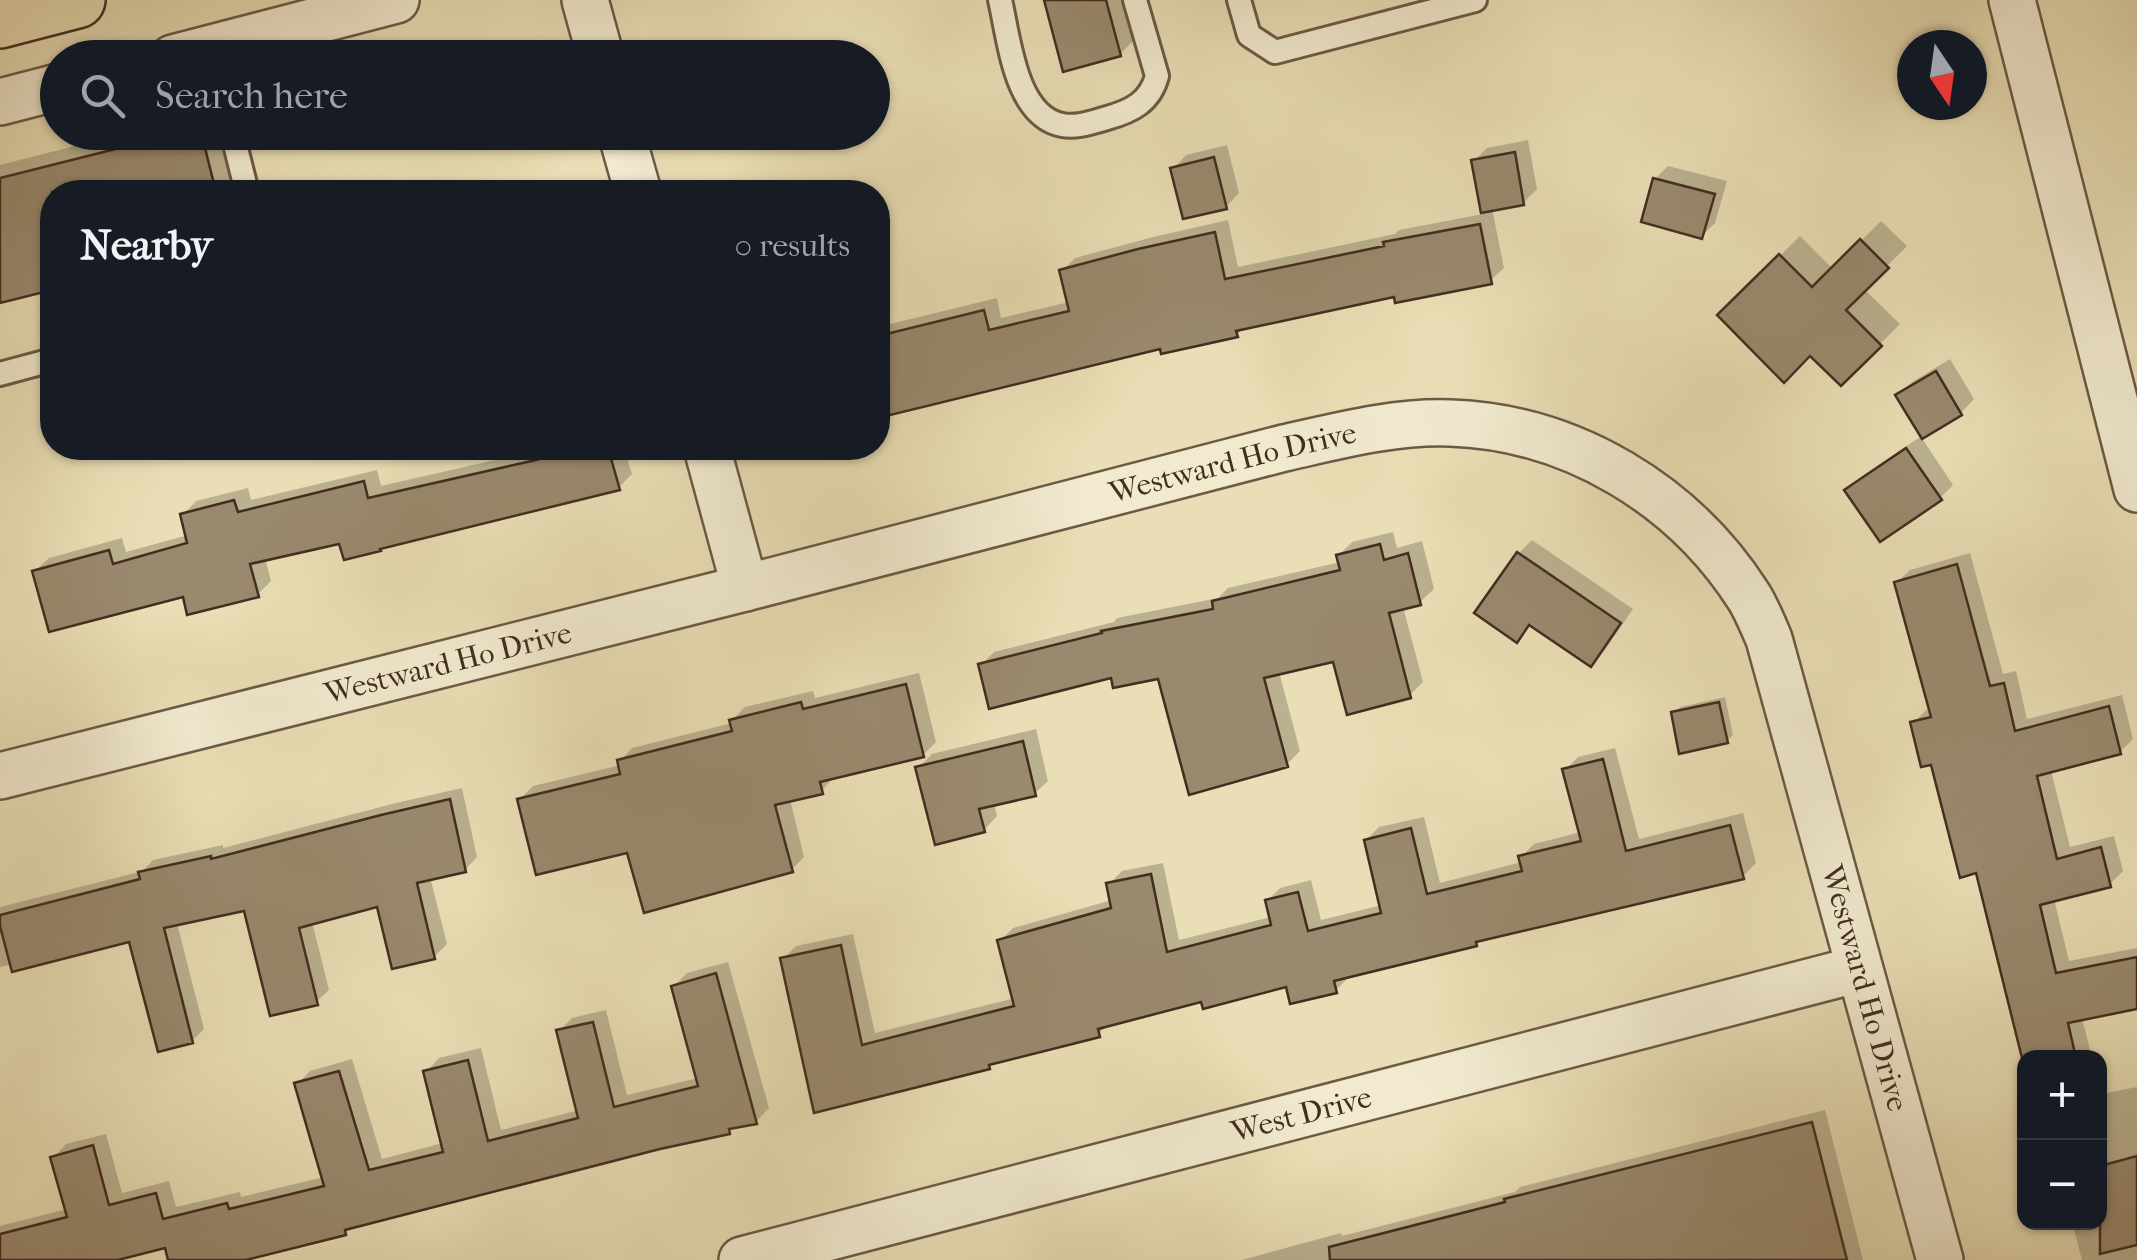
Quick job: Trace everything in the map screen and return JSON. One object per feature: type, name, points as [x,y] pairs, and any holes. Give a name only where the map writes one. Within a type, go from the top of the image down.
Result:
[{"type":"main road","points":[[0,20],[78,0]]},
{"type":"street","points":[[249,40],[396,0]]},
{"type":"street","points":[[586,0],[596,40]]},
{"type":"street","points":[[2012,0],[2137,489]]},
{"type":"street","points":[[0,102],[40,92]]},
{"type":"street","points":[[626,150],[635,180]]},
{"type":"street","name":"Westward Ho Drive","points":[[0,776],[1284,448],[1400,426],[1449,423],[1502,428],[1567,446],[1626,475],[1668,503],[1702,536],[1751,600],[1769,638],[1940,1260]]},
{"type":"street","points":[[710,460],[745,588]]},
{"type":"street","name":"West Drive","points":[[742,1260],[1859,969]]},
{"type":"lane","points":[[1000,0],[1018,79],[1027,100],[1050,122],[1064,126],[1126,112],[1144,101],[1154,88],[1157,76],[1136,0]]},
{"type":"lane","points":[[1240,0],[1249,34],[1275,52],[1475,0]]},
{"type":"lane","points":[[236,150],[244,180]]},
{"type":"lane","points":[[0,374],[40,363]]},
{"type":"building","points":[[1044,0],[1106,0],[1121,56],[1063,72]]},
{"type":"building","points":[[111,150],[206,150],[213,180],[40,180],[40,293],[0,303],[0,178]]},
{"type":"building","points":[[1515,152],[1524,205],[1481,213],[1471,160]]},
{"type":"building","points":[[1214,157],[1227,209],[1183,219],[1170,168]]},
{"type":"building","points":[[1653,178],[1715,194],[1702,239],[1641,222]]},
{"type":"building","points":[[1480,224],[1492,284],[1395,303],[1394,297],[1236,331],[1238,337],[1161,354],[1160,349],[890,415],[890,333],[984,310],[989,330],[1069,311],[1059,270],[1215,232],[1225,279],[1384,246],[1383,242]]},
{"type":"building","points":[[1860,239],[1889,268],[1846,310],[1882,346],[1841,386],[1810,356],[1784,383],[1717,315],[1779,254],[1812,287]]},
{"type":"building","points":[[1936,371],[1962,415],[1922,439],[1895,395]]},
{"type":"building","points":[[1906,448],[1942,500],[1880,542],[1844,490]]},
{"type":"building","points":[[536,460],[611,460],[620,490],[344,560],[339,544],[250,564],[259,597],[187,615],[183,597],[49,632],[32,571],[109,550],[113,564],[187,543],[180,514],[234,500],[238,512],[364,481],[368,498]]},
{"type":"building","points":[[1380,544],[1384,560],[1408,553],[1421,605],[1389,613],[1411,698],[1347,715],[1333,662],[1264,678],[1288,767],[1189,795],[1158,679],[1113,688],[1111,678],[989,709],[978,664],[1101,631],[1213,609],[1212,601],[1340,570],[1336,555]]},
{"type":"building","points":[[1517,552],[1621,623],[1591,667],[1529,625],[1517,643],[1474,613]]},
{"type":"building","points":[[1957,564],[1990,686],[2004,683],[2015,731],[2109,706],[2121,754],[2037,776],[2057,859],[2101,847],[2111,887],[2040,905],[2056,973],[2137,957],[2137,1009],[2068,1023],[2074,1050],[2020,1050],[1976,873],[1960,878],[1931,765],[1921,767],[1910,722],[1931,717],[1894,582]]},
{"type":"building","points":[[906,684],[924,757],[820,782],[823,794],[775,805],[793,872],[644,913],[627,853],[536,875],[517,799],[620,774],[617,760],[732,731],[729,720],[801,702],[803,709]]},
{"type":"building","points":[[1719,702],[1728,743],[1679,754],[1671,712]]},
{"type":"building","points":[[1023,741],[1036,796],[979,809],[985,832],[935,845],[915,767]]},
{"type":"building","points":[[1603,759],[1626,851],[1730,825],[1744,879],[1476,942],[1477,946],[1334,981],[1337,993],[1290,1004],[1286,987],[1203,1009],[1201,1002],[1098,1029],[1100,1037],[989,1065],[990,1069],[814,1113],[780,958],[841,945],[862,1045],[1014,1006],[997,940],[1111,908],[1106,883],[1151,874],[1167,952],[1271,925],[1265,900],[1298,892],[1308,931],[1381,913],[1364,840],[1411,828],[1427,894],[1522,871],[1518,856],[1581,841],[1562,769]]},
{"type":"building","points":[[450,799],[466,872],[417,883],[435,959],[392,969],[377,907],[299,928],[318,1005],[270,1016],[244,911],[164,928],[193,1043],[158,1052],[129,942],[12,972],[0,915],[140,879],[138,872],[211,859]]},
{"type":"building","points":[[716,973],[757,1124],[345,1230],[346,1235],[246,1260],[168,1260],[165,1248],[118,1260],[0,1260],[0,1234],[67,1217],[50,1157],[93,1145],[109,1205],[156,1193],[163,1219],[227,1203],[229,1209],[324,1186],[294,1083],[339,1071],[369,1170],[443,1152],[423,1071],[468,1060],[488,1141],[578,1118],[556,1030],[593,1022],[614,1107],[698,1086],[671,986]]},
{"type":"building","points":[[1812,1122],[1847,1260],[1330,1260],[1329,1247]]},
{"type":"building","points":[[2137,1156],[2137,1245],[2100,1254],[2100,1230],[2107,1230],[2107,1164]]}]
